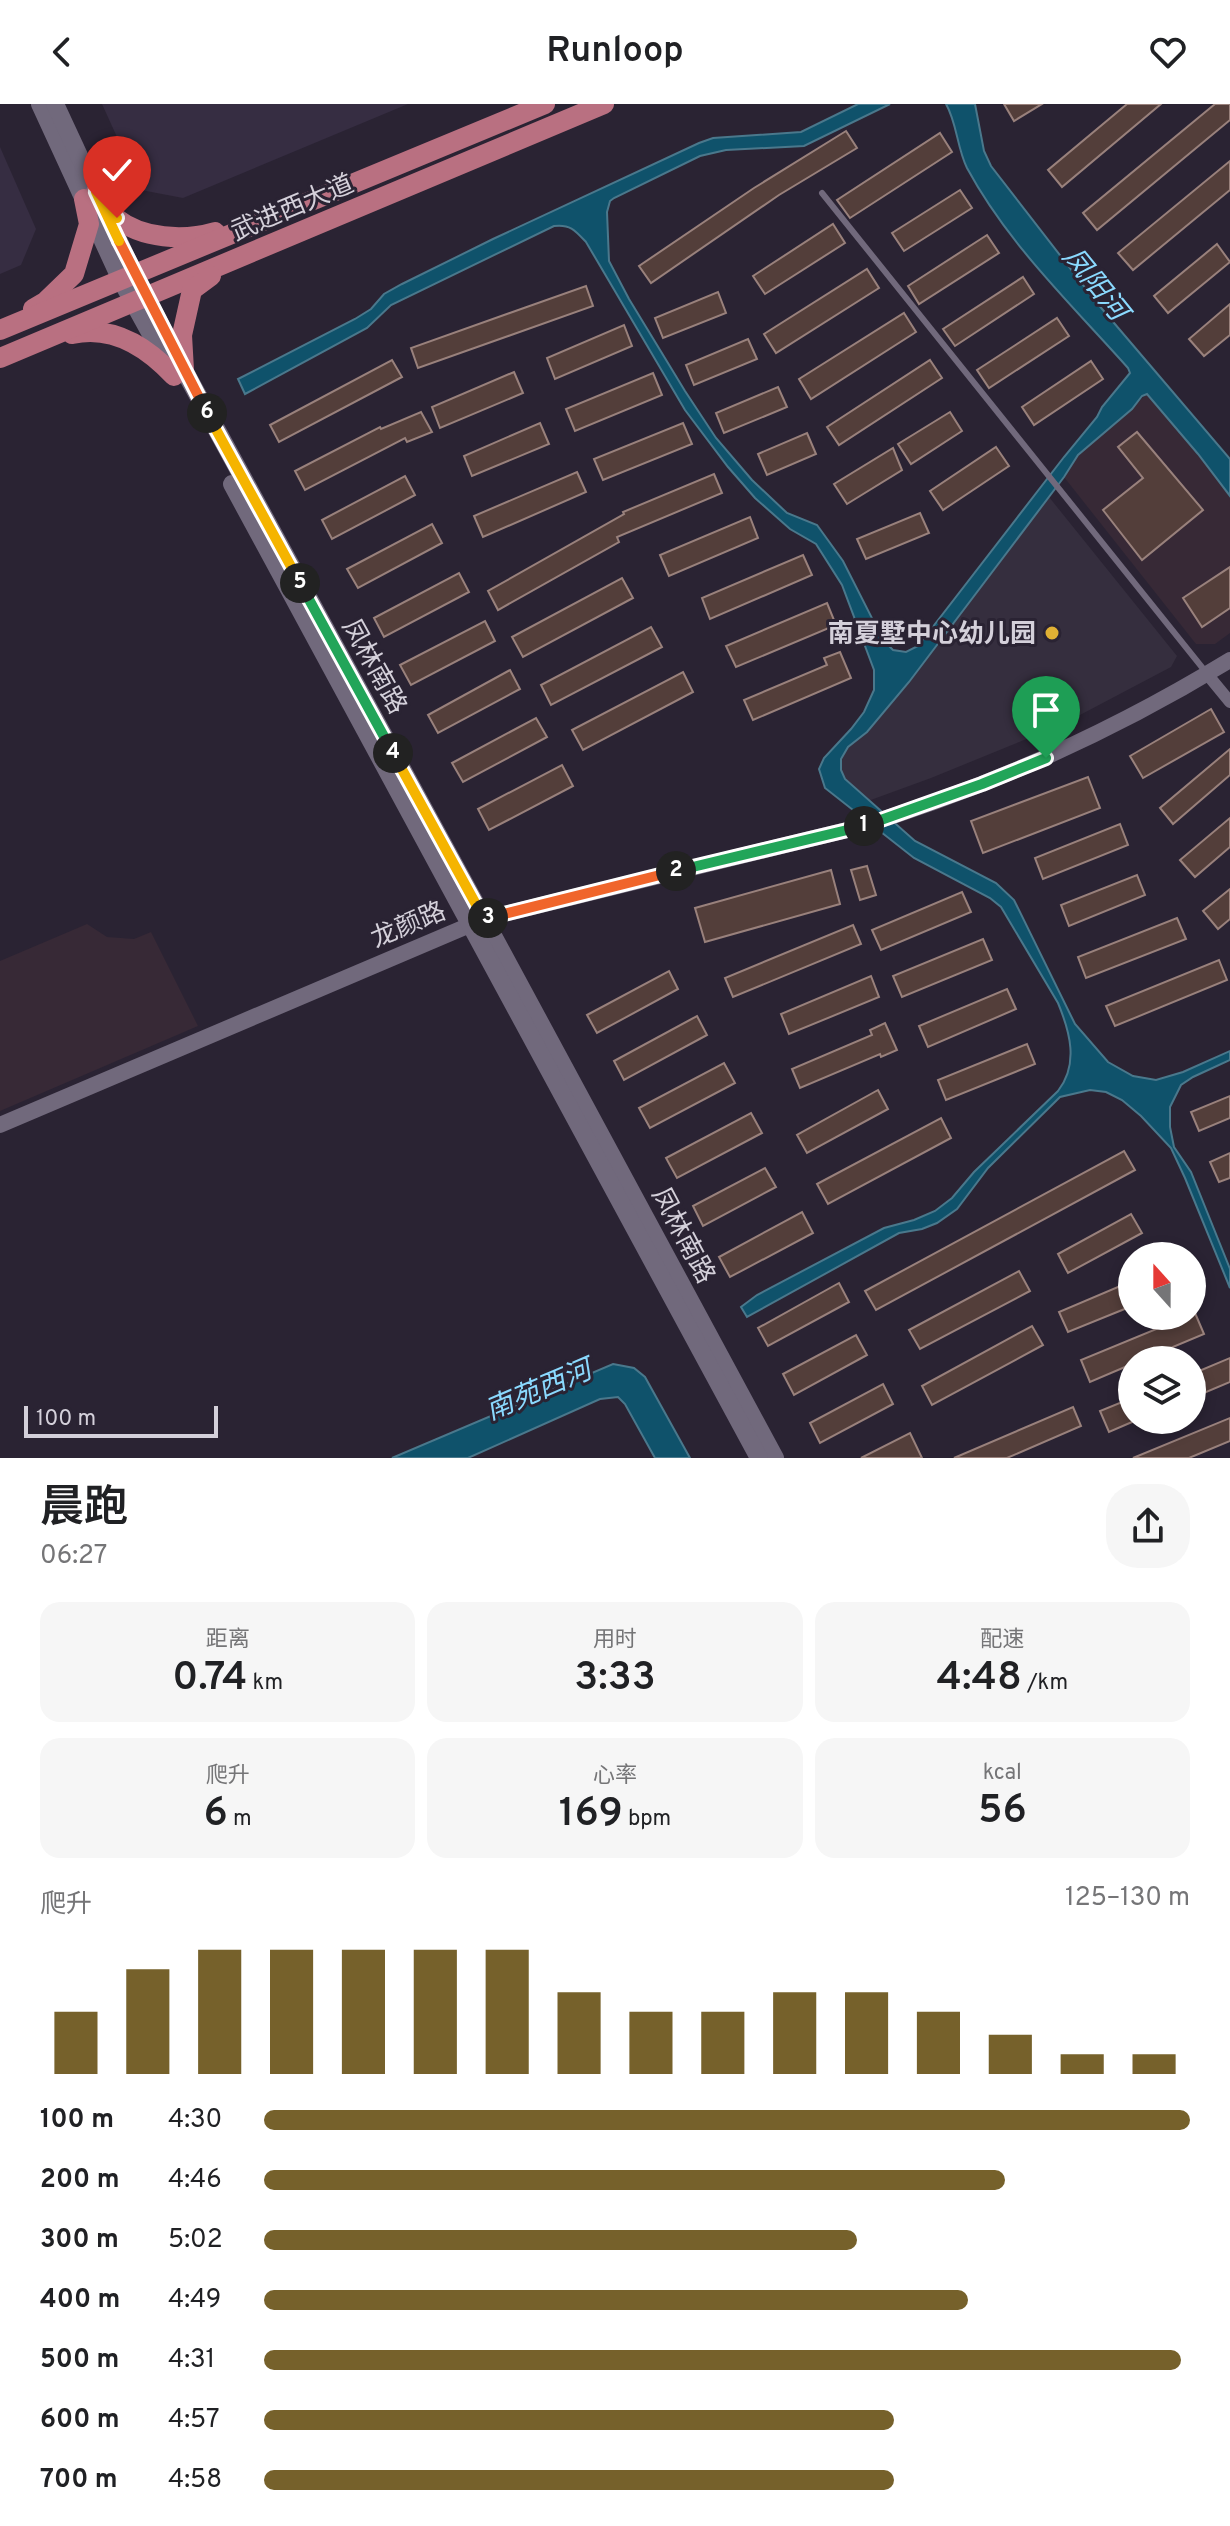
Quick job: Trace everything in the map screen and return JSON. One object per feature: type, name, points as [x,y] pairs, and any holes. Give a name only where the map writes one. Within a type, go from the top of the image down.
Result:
[{"type":"main road","name":"凤林南路","points":[[40,104],[90,196],[140,300],[477,922],[775,1458]]},
{"type":"main road","name":"凤林南路","points":[[55,104],[90,196]]},
{"type":"main road","name":"武进西大道","points":[[0,329],[545,104]]},
{"type":"main road","name":"武进西大道","points":[[0,358],[604,104]]},
{"type":"main road","points":[[90,196],[117,218],[147,234],[198,237],[284,212]]},
{"type":"main road","points":[[0,329],[45,302],[74,274],[89,224],[90,196]]},
{"type":"main road","points":[[37,342],[88,330],[127,338],[179,373],[182,335],[192,290],[231,261]]},
{"type":"main road","name":"凤林南路","points":[[477,922],[759,1458]]},
{"type":"street","name":"龙颜路","points":[[0,1125],[477,922],[905,813],[1046,758],[1100,733],[1230,660]]},
{"type":"street","points":[[1207,674],[1230,702]]},
{"type":"lane","points":[[822,193],[1207,674]]},
{"type":"shaded area","points":[[102,104],[408,104],[183,198],[141,190]]},
{"type":"shaded area","points":[[0,147],[36,229],[21,265],[0,274]]},
{"type":"shaded area","points":[[1147,394],[1230,496],[1230,633],[1215,644],[1196,644],[1064,477],[1078,455]]},
{"type":"shaded area","name":"南夏墅中心幼儿园","points":[[1049,497],[1177,656],[1171,667],[1061,725],[868,801],[845,779],[841,770],[841,759],[847,747],[867,732],[909,682]]},
{"type":"shaded area","points":[[87,924],[107,937],[134,939],[151,932],[198,1026],[0,1111],[0,961]]},
{"type":"water","points":[[858,104],[890,104],[804,146],[726,150],[700,156],[614,198],[607,212],[609,261],[629,299],[716,438],[752,480],[787,513],[817,525],[843,561],[883,640],[893,650],[906,652],[918,646],[1130,373],[1021,248],[983,196],[967,168],[946,104],[975,104],[984,151],[991,166],[1097,303],[1230,459],[1230,496],[1147,394],[1142,396],[1132,409],[1078,455],[909,682],[867,732],[848,747],[841,759],[841,770],[845,779],[915,841],[996,883],[1014,900],[1075,1024],[1108,1062],[1133,1076],[1156,1080],[1183,1072],[1230,1051],[1230,1060],[1181,1085],[1170,1107],[1170,1127],[1174,1147],[1191,1172],[1230,1269],[1230,1288],[1171,1148],[1122,1100],[1106,1092],[1090,1090],[1060,1097],[988,1168],[957,1209],[937,1223],[899,1233],[747,1317],[741,1307],[757,1295],[884,1228],[935,1211],[952,1198],[974,1172],[1058,1091],[1069,1070],[1069,1036],[1058,1003],[1001,907],[990,898],[914,858],[825,788],[819,769],[824,758],[864,712],[874,690],[874,670],[842,585],[816,544],[790,529],[755,498],[728,467],[685,410],[586,242],[568,227],[554,226],[391,305],[367,328],[245,394],[238,379],[355,319],[371,309],[384,294],[402,284],[699,143],[713,138],[801,132]]},
{"type":"water","points":[[613,1364],[634,1368],[645,1377],[690,1458],[655,1458],[618,1397],[600,1399],[468,1458],[392,1458]]},
{"type":"building","points":[[1004,104],[1042,104],[1014,121]]},
{"type":"building","points":[[1127,104],[1161,104],[1062,187],[1048,170]]},
{"type":"building","points":[[1215,104],[1230,104],[1230,120],[1097,230],[1083,213]]},
{"type":"building","points":[[846,131],[857,148],[779,195],[651,283],[639,266],[754,188]]},
{"type":"building","points":[[940,133],[952,152],[850,218],[837,200]]},
{"type":"building","points":[[1230,161],[1230,190],[1133,270],[1118,253]]},
{"type":"building","points":[[960,190],[972,208],[904,251],[892,233]]},
{"type":"building","points":[[833,224],[845,243],[765,294],[753,276]]},
{"type":"building","points":[[987,235],[999,253],[919,304],[908,286]]},
{"type":"building","points":[[1217,244],[1230,262],[1168,313],[1154,296]]},
{"type":"building","points":[[867,269],[879,288],[776,353],[764,334]]},
{"type":"building","points":[[1023,277],[1034,294],[955,346],[943,329]]},
{"type":"building","points":[[586,286],[593,306],[418,368],[411,348]]},
{"type":"building","points":[[718,292],[726,313],[663,338],[655,318]]},
{"type":"building","points":[[1230,304],[1230,335],[1204,356],[1189,339]]},
{"type":"building","points":[[904,313],[916,332],[811,399],[799,379]]},
{"type":"building","points":[[1057,318],[1069,336],[989,388],[977,370]]},
{"type":"building","points":[[624,325],[632,346],[555,379],[547,358]]},
{"type":"building","points":[[748,339],[757,359],[694,385],[686,365]]},
{"type":"building","points":[[392,360],[402,377],[279,442],[270,425]]},
{"type":"building","points":[[930,360],[942,378],[839,445],[827,427]]},
{"type":"building","points":[[1091,361],[1103,379],[1034,425],[1022,407]]},
{"type":"building","points":[[514,372],[523,393],[440,428],[432,407]]},
{"type":"building","points":[[653,373],[662,395],[575,431],[566,409]]},
{"type":"building","points":[[778,387],[787,407],[724,433],[716,413]]},
{"type":"building","points":[[421,412],[432,432],[407,442],[405,438],[305,490],[295,471],[380,427]]},
{"type":"building","points":[[950,412],[962,431],[911,464],[898,444]]},
{"type":"building","points":[[540,423],[549,444],[472,476],[464,456]]},
{"type":"building","points":[[683,423],[692,444],[603,480],[594,459]]},
{"type":"building","points":[[1137,432],[1203,510],[1142,560],[1103,510],[1143,478],[1118,447]]},
{"type":"building","points":[[807,433],[816,454],[767,475],[758,454]]},
{"type":"building","points":[[996,447],[1009,466],[943,510],[930,491]]},
{"type":"building","points":[[893,448],[902,470],[847,504],[834,484]]},
{"type":"building","points":[[577,472],[586,492],[483,537],[474,516]]},
{"type":"building","points":[[714,474],[722,493],[617,537],[619,542],[498,610],[488,591],[623,512]]},
{"type":"building","points":[[405,476],[415,495],[332,539],[322,520]]},
{"type":"building","points":[[920,513],[929,533],[866,559],[857,539]]},
{"type":"building","points":[[750,517],[758,538],[669,576],[660,555]]},
{"type":"building","points":[[432,524],[442,543],[358,588],[347,569]]},
{"type":"building","points":[[803,555],[812,575],[710,619],[702,598]]},
{"type":"building","points":[[1230,567],[1230,608],[1202,627],[1183,598]]},
{"type":"building","points":[[459,573],[469,592],[384,637],[374,618]]},
{"type":"building","points":[[622,578],[633,598],[523,657],[512,637]]},
{"type":"building","points":[[827,603],[836,625],[736,667],[726,646]]},
{"type":"building","points":[[485,621],[495,641],[411,685],[400,665]]},
{"type":"building","points":[[651,627],[662,647],[551,705],[541,685]]},
{"type":"building","points":[[840,652],[851,678],[753,720],[744,700],[827,665],[824,658]]},
{"type":"building","points":[[510,670],[520,689],[438,733],[428,715]]},
{"type":"building","points":[[683,672],[693,692],[583,750],[572,730]]},
{"type":"building","points":[[1211,709],[1224,732],[1143,778],[1130,756]]},
{"type":"building","points":[[536,718],[547,737],[463,782],[452,763]]},
{"type":"building","points":[[1230,749],[1230,775],[1173,824],[1160,808]]},
{"type":"building","points":[[562,765],[573,786],[489,830],[478,809]]},
{"type":"building","points":[[1088,777],[1100,808],[983,853],[971,821]]},
{"type":"building","points":[[1230,818],[1230,847],[1195,877],[1180,860]]},
{"type":"building","points":[[1120,824],[1128,845],[1043,879],[1035,858]]},
{"type":"building","points":[[867,866],[876,895],[860,900],[851,870]]},
{"type":"building","points":[[831,870],[840,904],[705,942],[695,908]]},
{"type":"building","points":[[1137,875],[1145,895],[1069,926],[1061,905]]},
{"type":"building","points":[[1230,889],[1230,919],[1218,929],[1203,911]]},
{"type":"building","points":[[962,892],[971,912],[881,950],[872,930]]},
{"type":"building","points":[[1177,918],[1186,939],[1086,978],[1078,957]]},
{"type":"building","points":[[853,925],[861,944],[733,997],[725,978]]},
{"type":"building","points":[[983,939],[992,960],[902,997],[893,976]]},
{"type":"building","points":[[1219,960],[1227,980],[1115,1026],[1106,1006]]},
{"type":"building","points":[[669,971],[678,989],[597,1033],[587,1015]]},
{"type":"building","points":[[871,976],[879,997],[789,1034],[781,1014]]},
{"type":"building","points":[[1007,989],[1016,1009],[928,1047],[919,1026]]},
{"type":"building","points":[[697,1016],[707,1035],[624,1080],[614,1061]]},
{"type":"building","points":[[885,1023],[897,1050],[881,1057],[880,1054],[800,1088],[792,1069],[872,1035],[870,1030]]},
{"type":"building","points":[[1027,1044],[1035,1064],[946,1100],[938,1080]]},
{"type":"building","points":[[724,1063],[735,1083],[650,1128],[639,1108]]},
{"type":"building","points":[[878,1090],[888,1109],[807,1153],[797,1135]]},
{"type":"building","points":[[1230,1096],[1230,1118],[1199,1131],[1191,1112]]},
{"type":"building","points":[[751,1113],[762,1133],[677,1178],[666,1158]]},
{"type":"building","points":[[941,1118],[951,1138],[828,1204],[817,1184]]},
{"type":"building","points":[[1124,1151],[1135,1170],[876,1310],[865,1291]]},
{"type":"building","points":[[1230,1153],[1230,1178],[1219,1182],[1210,1162]]},
{"type":"building","points":[[765,1168],[776,1187],[703,1226],[693,1206]]},
{"type":"building","points":[[802,1212],[813,1233],[730,1277],[719,1257]]},
{"type":"building","points":[[1131,1214],[1142,1233],[1125,1242],[1118,1242],[1118,1246],[1068,1273],[1058,1254]]},
{"type":"building","points":[[1019,1271],[1030,1291],[920,1349],[909,1330]]},
{"type":"building","points":[[839,1283],[849,1302],[768,1346],[758,1328]]},
{"type":"building","points":[[1118,1287],[1118,1312],[1068,1332],[1059,1312]]},
{"type":"building","points":[[1032,1326],[1043,1345],[932,1405],[922,1386]]},
{"type":"building","points":[[1154,1330],[1202,1330],[1204,1334],[1175,1346],[1118,1346],[1118,1370],[1090,1382],[1081,1360]]},
{"type":"building","points":[[856,1335],[867,1355],[794,1395],[783,1374]]},
{"type":"building","points":[[1230,1358],[1230,1382],[1206,1392],[1206,1368]]},
{"type":"building","points":[[883,1384],[893,1404],[820,1443],[810,1423]]},
{"type":"building","points":[[1118,1404],[1118,1428],[1109,1432],[1100,1411]]},
{"type":"building","points":[[1073,1407],[1081,1426],[1007,1458],[954,1458]]},
{"type":"building","points":[[1230,1418],[1230,1441],[1189,1458],[1133,1458],[1191,1434],[1206,1434],[1206,1428]]},
{"type":"building","points":[[910,1433],[922,1458],[861,1458]]},
{"type":"place","name":"南夏墅中心幼儿园","points":[[1052,633]]},
{"type":"route","points":[[117,218],[96,192],[184,370],[484,919],[855,828],[905,813],[1046,758]]},
{"type":"water label","name":"凤阳河","points":[[1096,283]]},
{"type":"water label","name":"南苑西河","points":[[538,1389]]}]
